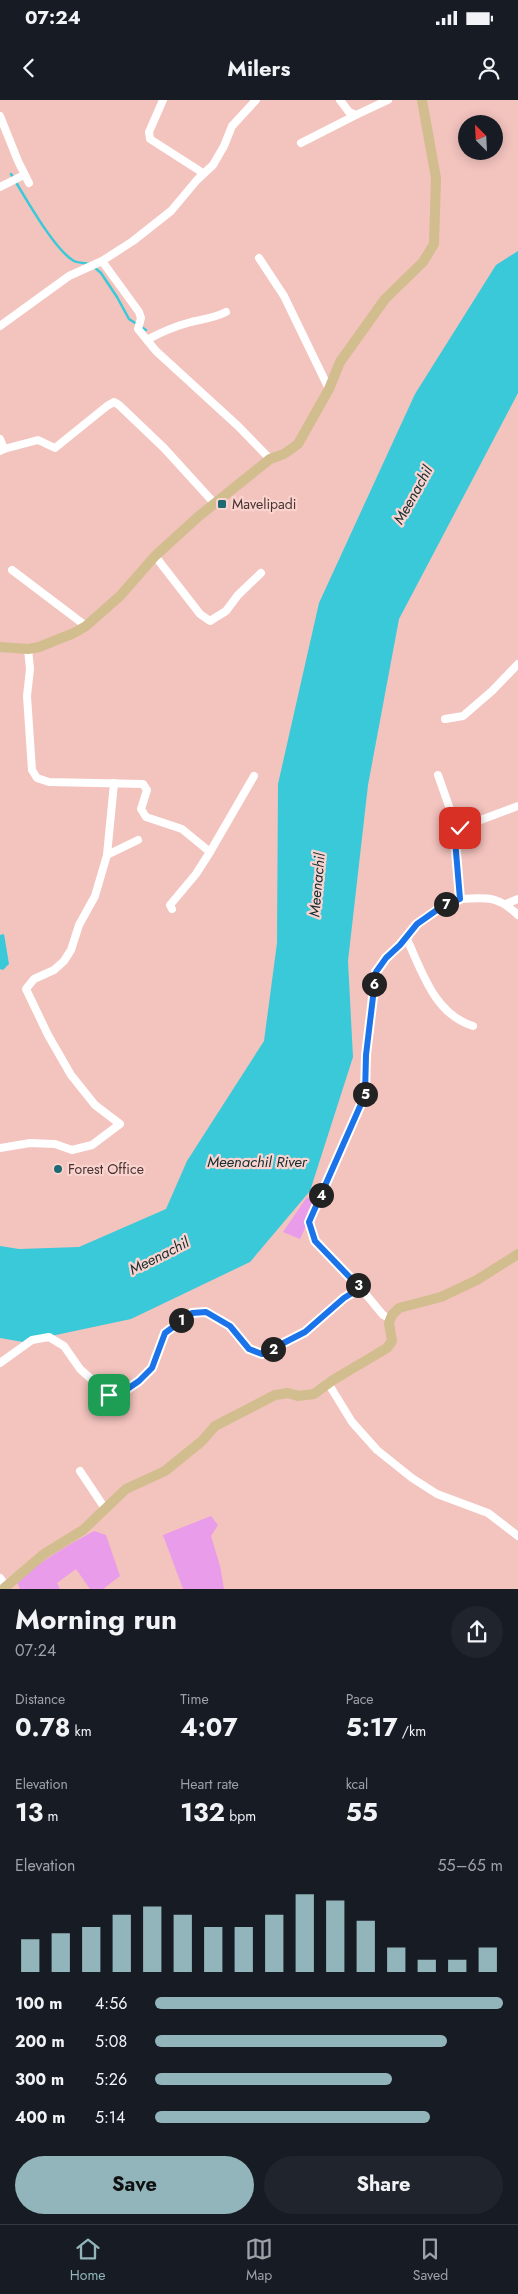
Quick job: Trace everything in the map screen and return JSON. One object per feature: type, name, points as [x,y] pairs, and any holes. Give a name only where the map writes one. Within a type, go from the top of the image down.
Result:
[{"type":"main road","points":[[0,647],[28,649],[52,642],[86,626],[120,596],[155,556],[215,504],[270,459],[284,454],[298,444],[329,389],[340,362],[385,298],[423,262],[431,252],[434,244],[436,178],[422,100]]},
{"type":"main road","points":[[6,1585],[44,1554],[83,1530],[104,1507],[126,1489],[165,1471],[202,1441],[215,1426],[275,1395],[288,1393],[298,1396],[314,1394],[328,1383],[387,1348],[392,1340],[389,1322],[400,1308],[441,1296],[477,1280],[518,1254]]},
{"type":"street","points":[[163,100],[149,132],[150,139],[203,173]]},
{"type":"street","points":[[0,326],[53,286],[102,261],[134,241],[171,211],[203,173],[213,165],[224,146],[232,126],[256,100]]},
{"type":"street","points":[[340,100],[349,112],[356,115]]},
{"type":"street","points":[[301,143],[388,100]]},
{"type":"street","points":[[0,116],[29,184]]},
{"type":"street","points":[[0,187],[24,175]]},
{"type":"street","points":[[259,258],[284,296],[329,389]]},
{"type":"street","points":[[102,261],[140,312],[141,318],[138,329],[156,351],[238,426],[270,459]]},
{"type":"street","points":[[147,340],[190,322],[215,318],[226,312]]},
{"type":"street","points":[[0,439],[2,450],[38,440],[55,448],[114,402],[164,448],[215,504]]},
{"type":"street","points":[[155,556],[200,614],[210,621],[226,611],[238,595],[261,572]]},
{"type":"street","points":[[12,570],[86,626]]},
{"type":"street","points":[[28,649],[30,669],[27,696],[32,770],[37,778],[49,782],[143,784],[147,790],[141,809],[146,817],[182,829],[210,852]]},
{"type":"street","points":[[445,719],[463,716],[492,691],[518,664]]},
{"type":"street","points":[[438,775],[458,832]]},
{"type":"street","points":[[172,909],[170,905],[173,900],[196,874],[254,776]]},
{"type":"street","points":[[0,1148],[30,1143],[55,1144],[72,1150],[92,1145],[120,1124],[95,1105],[71,1075],[48,1035],[26,989],[34,979],[54,970],[64,961],[71,950],[79,925],[95,896],[107,856],[114,783]]},
{"type":"street","points":[[460,899],[455,840],[460,828],[518,806]]},
{"type":"street","points":[[107,856],[138,840]]},
{"type":"street","points":[[391,1319],[383,1315],[315,1241],[309,1222],[365,1095],[368,1035],[376,972],[417,924],[444,905],[460,899],[486,898],[506,904],[518,915]]},
{"type":"street","points":[[506,904],[518,899]]},
{"type":"street","points":[[406,938],[441,1006],[462,1023],[473,1026]]},
{"type":"street","points":[[0,1363],[32,1340],[49,1337],[64,1346],[80,1370],[109,1395],[120,1394],[139,1381],[152,1368],[165,1333],[192,1313],[206,1312],[230,1326],[249,1349],[262,1354],[305,1332],[344,1298],[360,1288]]},
{"type":"street","points":[[328,1383],[352,1422],[377,1450],[412,1478],[437,1494],[488,1513],[518,1536]]},
{"type":"street","points":[[80,1471],[104,1507]]},
{"type":"shaded area","points":[[307,1197],[315,1204],[300,1239],[283,1232]]},
{"type":"shaded area","points":[[211,1516],[218,1525],[211,1536],[220,1566],[224,1589],[183,1589],[163,1535]]},
{"type":"shaded area","points":[[94,1531],[106,1535],[120,1576],[103,1589],[90,1589],[76,1569],[57,1583],[60,1589],[20,1589],[17,1582],[26,1574],[54,1554]]},
{"type":"water","name":"Meenachil River","points":[[518,251],[518,393],[399,619],[368,785],[348,961],[353,1057],[310,1191],[250,1262],[131,1319],[23,1342],[0,1338],[0,1246],[19,1249],[79,1247],[166,1209],[187,1161],[264,1041],[277,943],[278,784],[319,603],[415,394],[496,265]]},
{"type":"water","points":[[4,934],[9,964],[3,970],[0,969],[0,935]]},
{"type":"waterway","points":[[11,174],[58,246],[74,261],[90,264]]},
{"type":"waterway","points":[[94,267],[101,273],[129,319],[146,330]]},
{"type":"place","name":"Mavelipadi","points":[[222,504]]},
{"type":"place","name":"Forest Office","points":[[58,1169]]},
{"type":"route","points":[[109,1395],[120,1394],[139,1381],[152,1368],[165,1333],[192,1313],[206,1312],[230,1326],[242,1338],[249,1349],[262,1354],[305,1332],[344,1298],[360,1288],[315,1241],[309,1222],[330,1177],[337,1156],[351,1131],[365,1095],[366,1055],[376,972],[417,924],[444,905],[460,899],[455,840],[460,828]]},
{"type":"water label","name":"Meenachil","points":[[413,495]]},
{"type":"water label","name":"Meenachil","points":[[317,885]]},
{"type":"water label","name":"Meenachil","points":[[159,1256]]}]
